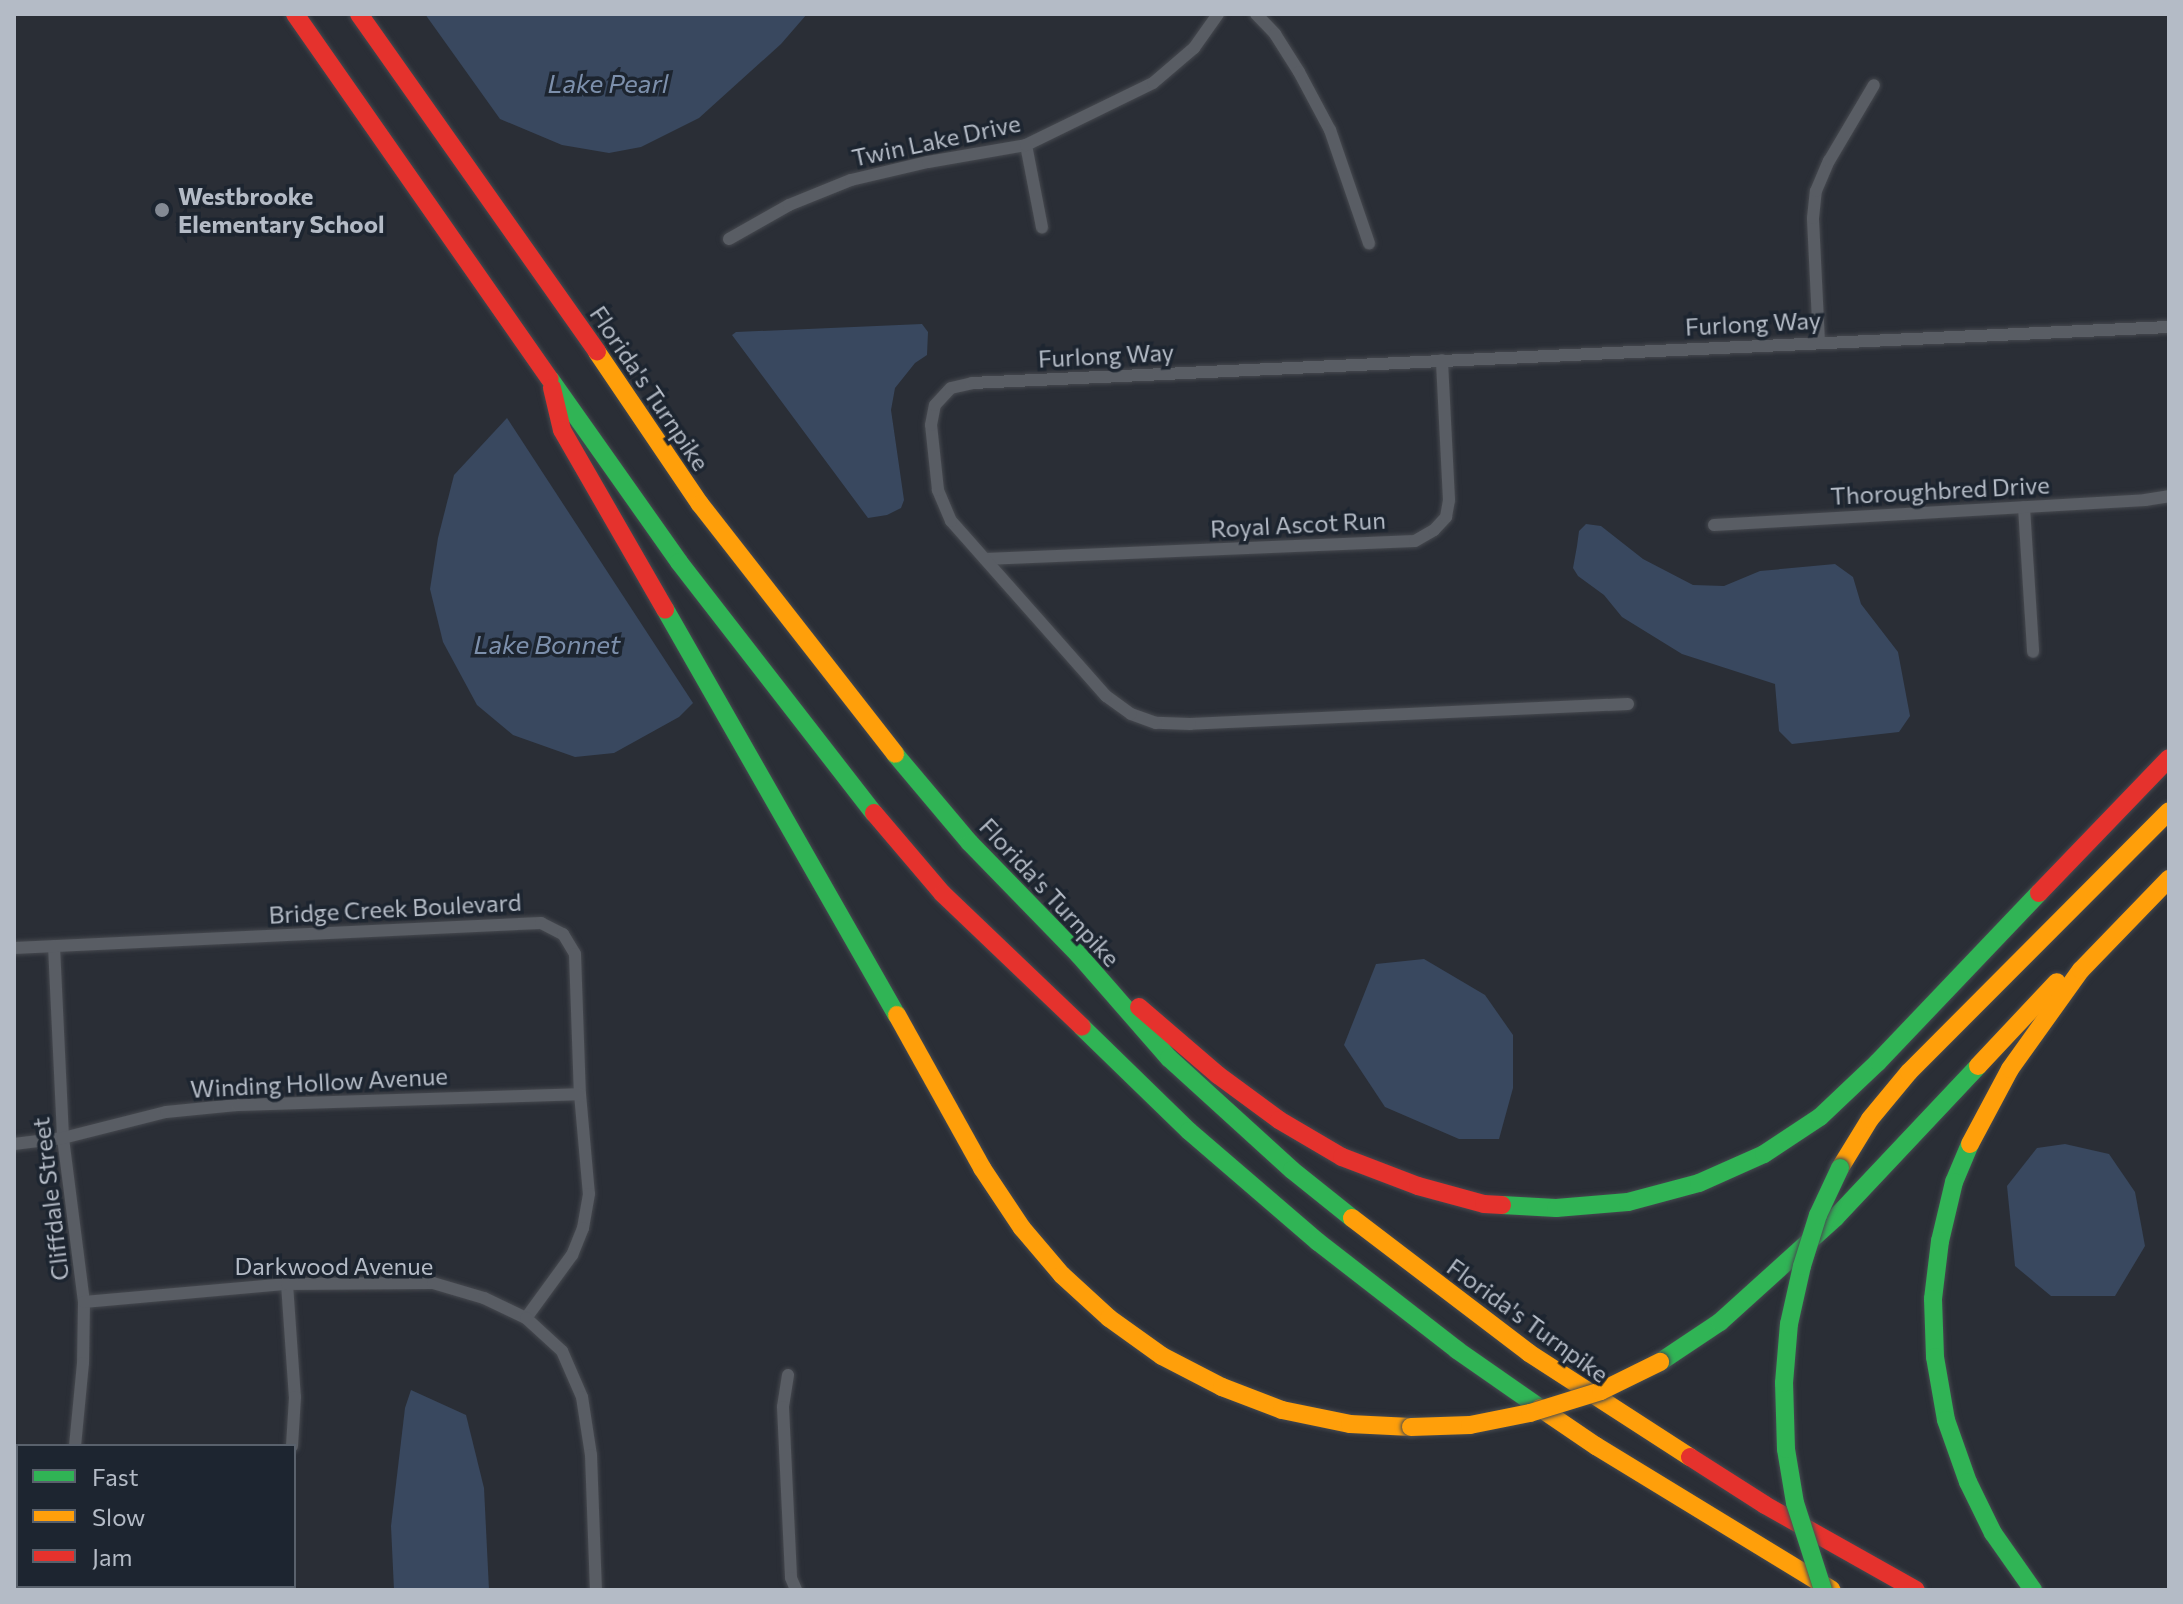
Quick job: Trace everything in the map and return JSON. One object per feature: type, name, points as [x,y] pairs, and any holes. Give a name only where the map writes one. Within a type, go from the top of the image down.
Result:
[{"type":"highway","points":[[295,14],[679,562],[840,773],[943,894],[1189,1131],[1318,1242],[1457,1350],[1596,1446],[1833,1590]]},
{"type":"highway","name":"Florida's Turnpike","points":[[359,14],[746,564],[970,843],[1079,955],[1169,1058],[1292,1170],[1400,1257],[1529,1353],[1644,1430],[1765,1505],[1916,1590]]},
{"type":"highway","points":[[552,383],[562,430],[837,907],[982,1168],[1022,1228],[1062,1275],[1109,1318],[1162,1356],[1222,1387],[1282,1410],[1350,1424],[1411,1427],[1470,1425],[1530,1413],[1601,1391],[1660,1362],[1720,1322],[1835,1218],[2169,863]]},
{"type":"highway","points":[[1079,955],[1218,1075],[1279,1120],[1342,1157],[1418,1186],[1484,1204],[1556,1208],[1628,1202],[1699,1183],[1764,1154],[1820,1117],[1878,1062],[2169,758]]},
{"type":"highway","points":[[1823,1590],[1810,1561],[1795,1503],[1786,1449],[1784,1383],[1789,1324],[1818,1215],[1840,1168],[1870,1119],[1909,1072],[2169,811]]},
{"type":"highway","points":[[2033,1590],[1993,1533],[1968,1482],[1946,1420],[1935,1343],[1933,1299],[1940,1241],[1954,1182],[1976,1128],[2010,1069],[2081,970],[2169,879]]},
{"type":"street","name":"Twin Lake Drive","points":[[729,239],[789,205],[851,180],[1026,145],[1153,83],[1194,48],[1218,14]]},
{"type":"street","points":[[1256,14],[1275,34],[1330,130],[1369,243]]},
{"type":"street","points":[[1819,342],[1813,218],[1816,191],[1829,161],[1874,85]]},
{"type":"street","points":[[1026,145],[1042,227]]},
{"type":"street","name":"Furlong Way","points":[[1628,704],[1156,723],[1131,714],[1106,696],[951,521],[938,490],[931,425],[935,405],[951,388],[972,383],[2169,327]]},
{"type":"street","name":"Royal Ascot Run","points":[[985,559],[1415,541],[1434,530],[1446,517],[1449,500],[1442,360]]},
{"type":"street","name":"Thoroughbred Drive","points":[[1714,525],[2145,500],[2169,496]]},
{"type":"street","points":[[2024,507],[2033,652]]},
{"type":"street","name":"Bridge Creek Boulevard","points":[[14,948],[541,923],[563,934],[575,954],[580,1094],[589,1194],[583,1228],[572,1255],[526,1318]]},
{"type":"street","name":"Cliffdale Street","points":[[54,946],[63,1138],[84,1302],[83,1363],[75,1444]]},
{"type":"street","name":"Winding Hollow Avenue","points":[[14,1144],[63,1138],[166,1112],[237,1105],[580,1094]]},
{"type":"street","name":"Darkwood Avenue","points":[[84,1302],[287,1284],[433,1283],[484,1298],[526,1318],[562,1351],[582,1397],[591,1455],[596,1590]]},
{"type":"street","points":[[287,1284],[295,1397],[292,1444]]},
{"type":"street","points":[[788,1375],[783,1407],[791,1578],[796,1590]]},
{"type":"water","name":"Lake Pearl","points":[[425,14],[807,14],[781,44],[699,118],[641,147],[609,153],[562,145],[500,119]]},
{"type":"water","points":[[922,324],[928,332],[927,355],[915,363],[895,388],[891,410],[904,500],[901,508],[887,515],[868,518],[732,335],[736,332]]},
{"type":"water","name":"Lake Bonnet","points":[[507,418],[693,703],[679,717],[614,753],[575,757],[513,735],[477,705],[443,642],[430,589],[438,538],[454,475]]},
{"type":"water","points":[[1586,524],[1601,526],[1643,559],[1693,585],[1724,586],[1760,571],[1835,564],[1853,577],[1861,604],[1898,652],[1910,716],[1899,732],[1792,744],[1779,731],[1775,684],[1682,654],[1622,617],[1604,595],[1578,576],[1573,568],[1579,531]]},
{"type":"water","points":[[1424,959],[1485,995],[1513,1035],[1513,1088],[1499,1139],[1459,1139],[1385,1107],[1344,1045],[1376,964]]},
{"type":"water","points":[[2065,1144],[2109,1154],[2135,1192],[2145,1246],[2115,1296],[2051,1296],[2015,1266],[2007,1186],[2037,1148]]},
{"type":"water","points":[[411,1390],[466,1415],[484,1488],[489,1590],[394,1590],[391,1526],[405,1408]]},
{"type":"traffic: fast","points":[[550,379],[679,562],[874,813]]},
{"type":"traffic: fast","points":[[665,609],[897,1015]]},
{"type":"traffic: fast","points":[[895,754],[970,843],[1079,955],[1169,1058],[1292,1170],[1352,1218]]},
{"type":"traffic: fast","points":[[1502,1205],[1556,1208],[1628,1202],[1699,1183],[1764,1154],[1820,1117],[1878,1062],[2039,893]]},
{"type":"traffic: fast","points":[[1082,1027],[1189,1131],[1318,1242],[1457,1350],[1540,1408]]},
{"type":"traffic: fast","points":[[1660,1362],[1720,1322],[1835,1218],[1978,1066]]},
{"type":"traffic: fast","points":[[1970,1144],[1954,1182],[1940,1241],[1933,1299],[1935,1357],[1946,1420],[1968,1482],[1993,1533],[2033,1590]]},
{"type":"traffic: fast","points":[[1823,1590],[1795,1503],[1786,1449],[1784,1383],[1789,1324],[1802,1266],[1818,1215],[1840,1168]]},
{"type":"traffic: slow","points":[[597,352],[700,504],[895,754]]},
{"type":"traffic: slow","points":[[1840,1168],[1870,1119],[1909,1072],[2169,811]]},
{"type":"traffic: slow","points":[[1970,1144],[2010,1069],[2081,970],[2169,879]]},
{"type":"traffic: slow","points":[[1978,1066],[2057,982]]},
{"type":"traffic: slow","points":[[897,1015],[982,1168],[1022,1228],[1062,1275],[1109,1318],[1162,1356],[1222,1387],[1282,1410],[1350,1424],[1411,1427]]},
{"type":"traffic: slow","points":[[1352,1218],[1529,1353],[1690,1457]]},
{"type":"traffic: slow","points":[[1411,1427],[1470,1425],[1530,1413],[1601,1391],[1660,1362]]},
{"type":"traffic: slow","points":[[1540,1408],[1596,1446],[1832,1590]]},
{"type":"traffic: jam","points":[[295,14],[550,379]]},
{"type":"traffic: jam","points":[[359,14],[597,352]]},
{"type":"traffic: jam","points":[[552,388],[562,430],[665,609]]},
{"type":"traffic: jam","points":[[2039,893],[2169,758]]},
{"type":"traffic: jam","points":[[874,813],[943,894],[1082,1027]]},
{"type":"traffic: jam","points":[[1139,1007],[1218,1075],[1279,1120],[1342,1157],[1418,1186],[1484,1204],[1502,1205]]},
{"type":"traffic: jam","points":[[1690,1457],[1765,1505],[1916,1590]]},
{"type":"place","name":"Westbrooke Elementary School","points":[[162,210]]}]
